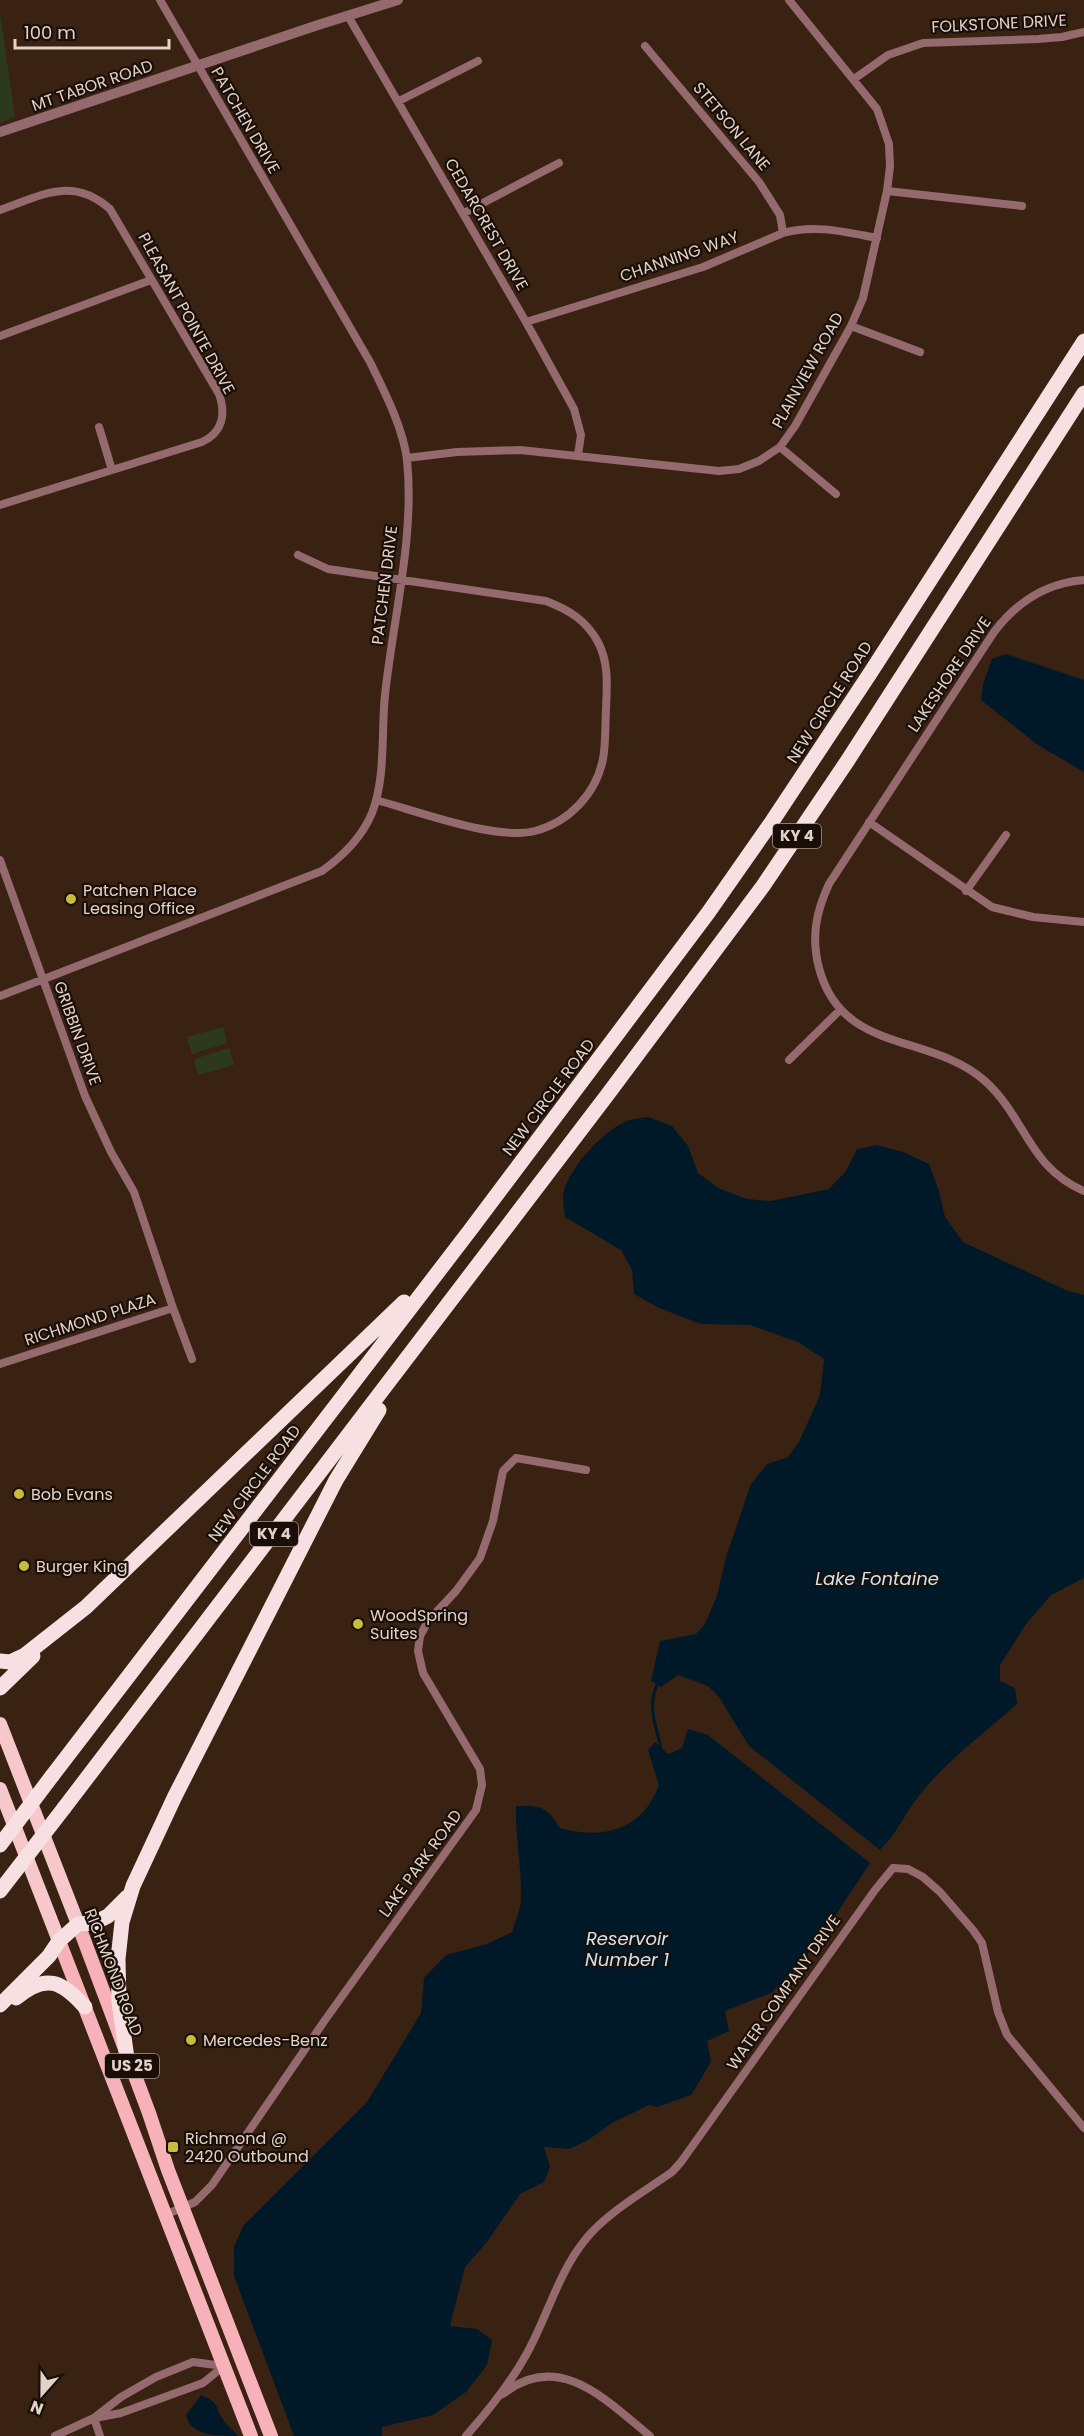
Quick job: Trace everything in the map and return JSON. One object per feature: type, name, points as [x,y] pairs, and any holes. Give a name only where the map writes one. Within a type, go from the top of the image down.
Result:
[{"type":"highway","name":"NEW CIRCLE ROAD","points":[[0,1845],[627,1023],[773,820],[1084,341]]},
{"type":"highway","name":"KY 4","points":[[0,1891],[763,886],[855,750],[1084,393]]},
{"type":"highway","points":[[0,1688],[392,1316],[471,1228]]},
{"type":"highway","points":[[126,2051],[119,2002],[117,1959],[122,1922],[144,1860],[336,1480],[380,1408],[482,1259]]},
{"type":"highway","points":[[0,1661],[10,1662],[25,1655],[76,1615]]},
{"type":"highway","name":"RICHMOND ROAD","points":[[0,1724],[78,1924]]},
{"type":"highway","name":"US 25","points":[[0,1790],[59,1941]]},
{"type":"highway","points":[[0,2005],[49,1956],[59,1941],[78,1924],[94,1923],[108,1916],[131,1892]]},
{"type":"highway","points":[[0,2011],[21,1994],[45,1983],[60,1984],[66,1987],[85,2007]]},
{"type":"main road","name":"RICHMOND ROAD","points":[[78,1924],[182,2208],[271,2436]]},
{"type":"main road","name":"US 25","points":[[59,1941],[251,2436]]},
{"type":"main road","points":[[224,2366],[241,2360]]},
{"type":"street","name":"PATCHEN DRIVE","points":[[0,996],[322,871],[352,845],[367,823],[376,800],[385,696],[408,512],[407,458],[391,405],[370,362],[160,0]]},
{"type":"street","name":"MT TABOR ROAD","points":[[0,132],[196,65],[398,0]]},
{"type":"street","name":"PLAINVIEW ROAD","points":[[407,458],[481,450],[520,450],[719,471],[749,466],[780,447],[795,426],[851,326],[863,298],[887,191],[890,155],[887,133],[877,109],[789,0]]},
{"type":"street","name":"CEDARCREST DRIVE","points":[[348,16],[464,213],[574,409],[581,435],[578,455]]},
{"type":"street","name":"FOLKSTONE DRIVE","points":[[854,79],[888,55],[923,42],[1038,39],[1084,32]]},
{"type":"street","name":"STETSON LANE","points":[[645,46],[759,182],[780,215],[783,233]]},
{"type":"street","points":[[399,101],[478,61]]},
{"type":"street","points":[[464,213],[559,163]]},
{"type":"street","name":"PLEASANT POINTE DRIVE","points":[[0,210],[63,190],[88,193],[110,209],[219,394],[224,411],[222,422],[212,438],[0,505]]},
{"type":"street","points":[[887,191],[1022,206]]},
{"type":"street","name":"CHANNING WAY","points":[[526,322],[704,267],[796,229],[822,228],[877,238]]},
{"type":"street","points":[[0,336],[151,280]]},
{"type":"street","points":[[851,326],[920,352]]},
{"type":"street","points":[[99,427],[112,470]]},
{"type":"street","points":[[780,447],[836,494]]},
{"type":"street","points":[[298,555],[328,569],[546,601],[570,610],[582,621],[599,644],[608,684],[604,755],[594,783],[575,810],[562,820],[534,831],[512,834],[490,831],[376,800]]},
{"type":"street","name":"LAKESHORE DRIVE","points":[[1084,580],[1058,584],[1044,590],[1018,606],[1002,621],[829,884],[816,915],[815,945],[819,966],[831,997],[852,1021],[874,1034],[940,1054],[968,1067],[985,1080],[1004,1101],[1031,1145],[1052,1173],[1071,1186],[1084,1191]]},
{"type":"street","points":[[869,822],[986,903],[1005,911],[1033,917],[1084,922]]},
{"type":"street","points":[[966,891],[1006,835]]},
{"type":"street","name":"GRIBBIN DRIVE","points":[[0,860],[42,980],[96,1122],[134,1192],[141,1210],[173,1308]]},
{"type":"street","points":[[789,1060],[840,1010]]},
{"type":"street","name":"RICHMOND PLAZA","points":[[0,1364],[173,1308],[192,1359]]},
{"type":"street","name":"LAKE PARK ROAD","points":[[165,2215],[195,2202],[212,2185],[325,2020],[476,1810],[482,1785],[480,1769],[423,1673],[418,1651],[420,1636],[428,1621],[456,1591],[480,1558],[494,1521],[503,1470],[516,1458],[586,1470]]},
{"type":"street","name":"WATER COMPANY DRIVE","points":[[466,2436],[498,2398],[526,2355],[568,2266],[585,2239],[602,2222],[677,2167],[893,1868],[908,1869],[923,1877],[973,1930],[982,1943],[998,2012],[1007,2035],[1084,2128]]},
{"type":"street","points":[[55,2436],[94,2418],[122,2397],[156,2377],[193,2362],[224,2366]]},
{"type":"street","points":[[94,2418],[121,2412],[203,2383],[224,2366]]},
{"type":"street","name":"WATER COMPANY DRIVE","points":[[498,2398],[519,2383],[530,2379],[543,2377],[572,2380],[596,2392],[650,2436]]},
{"type":"street","points":[[94,2418],[100,2436]]},
{"type":"green space","points":[[0,13],[15,117],[0,123]]},
{"type":"green space","points":[[223,1027],[227,1043],[192,1054],[187,1037]]},
{"type":"green space","points":[[229,1048],[234,1065],[198,1075],[194,1059]]},
{"type":"water","points":[[1006,654],[1084,680],[1084,772],[1038,745],[981,700],[983,684],[992,659]]},
{"type":"water","name":"Lake Fontaine","points":[[648,1117],[672,1126],[688,1146],[698,1173],[720,1189],[747,1199],[771,1201],[829,1189],[846,1171],[857,1149],[877,1145],[903,1152],[929,1164],[945,1217],[963,1242],[1068,1291],[1084,1295],[1084,1578],[1051,1595],[1026,1624],[1000,1665],[1000,1681],[1015,1688],[1017,1704],[940,1772],[918,1797],[880,1850],[749,1746],[719,1697],[708,1686],[678,1675],[661,1687],[651,1681],[660,1641],[696,1634],[705,1624],[717,1596],[726,1557],[751,1484],[767,1464],[788,1457],[799,1442],[820,1395],[824,1359],[798,1342],[750,1325],[701,1324],[659,1308],[634,1294],[632,1270],[621,1250],[565,1217],[564,1190],[582,1159],[600,1139],[620,1124],[632,1119]]},
{"type":"water","name":"Reservoir Number 1","points":[[688,1729],[708,1735],[870,1863],[816,1945],[771,1993],[725,2011],[729,2031],[707,2041],[711,2062],[691,2095],[657,2107],[649,2105],[612,2123],[588,2140],[569,2149],[544,2147],[550,2167],[544,2182],[520,2194],[487,2242],[465,2267],[450,2326],[477,2329],[492,2340],[487,2365],[466,2392],[433,2415],[382,2427],[382,2436],[294,2436],[234,2276],[234,2247],[243,2226],[367,2102],[421,2013],[424,1978],[446,1955],[487,1944],[512,1932],[521,1900],[516,1806],[532,1806],[542,1809],[560,1828],[571,1831],[605,1832],[625,1825],[646,1809],[659,1786],[648,1750],[655,1742],[668,1754],[682,1748]]},
{"type":"water","points":[[201,2395],[214,2403],[224,2421],[238,2436],[206,2433],[193,2427],[186,2415]]},
{"type":"waterway","points":[[657,1685],[653,1708],[661,1748]]},
{"type":"place","name":"Patchen Place Leasing Office","points":[[71,899]]},
{"type":"place","name":"Bob Evans","points":[[19,1494]]},
{"type":"place","name":"Burger King","points":[[24,1566]]},
{"type":"place","name":"WoodSpring Suites","points":[[358,1624]]},
{"type":"place","name":"Mercedes-Benz","points":[[191,2040]]},
{"type":"place","name":"Richmond @ 2420 Outbound","points":[[173,2147]]}]
